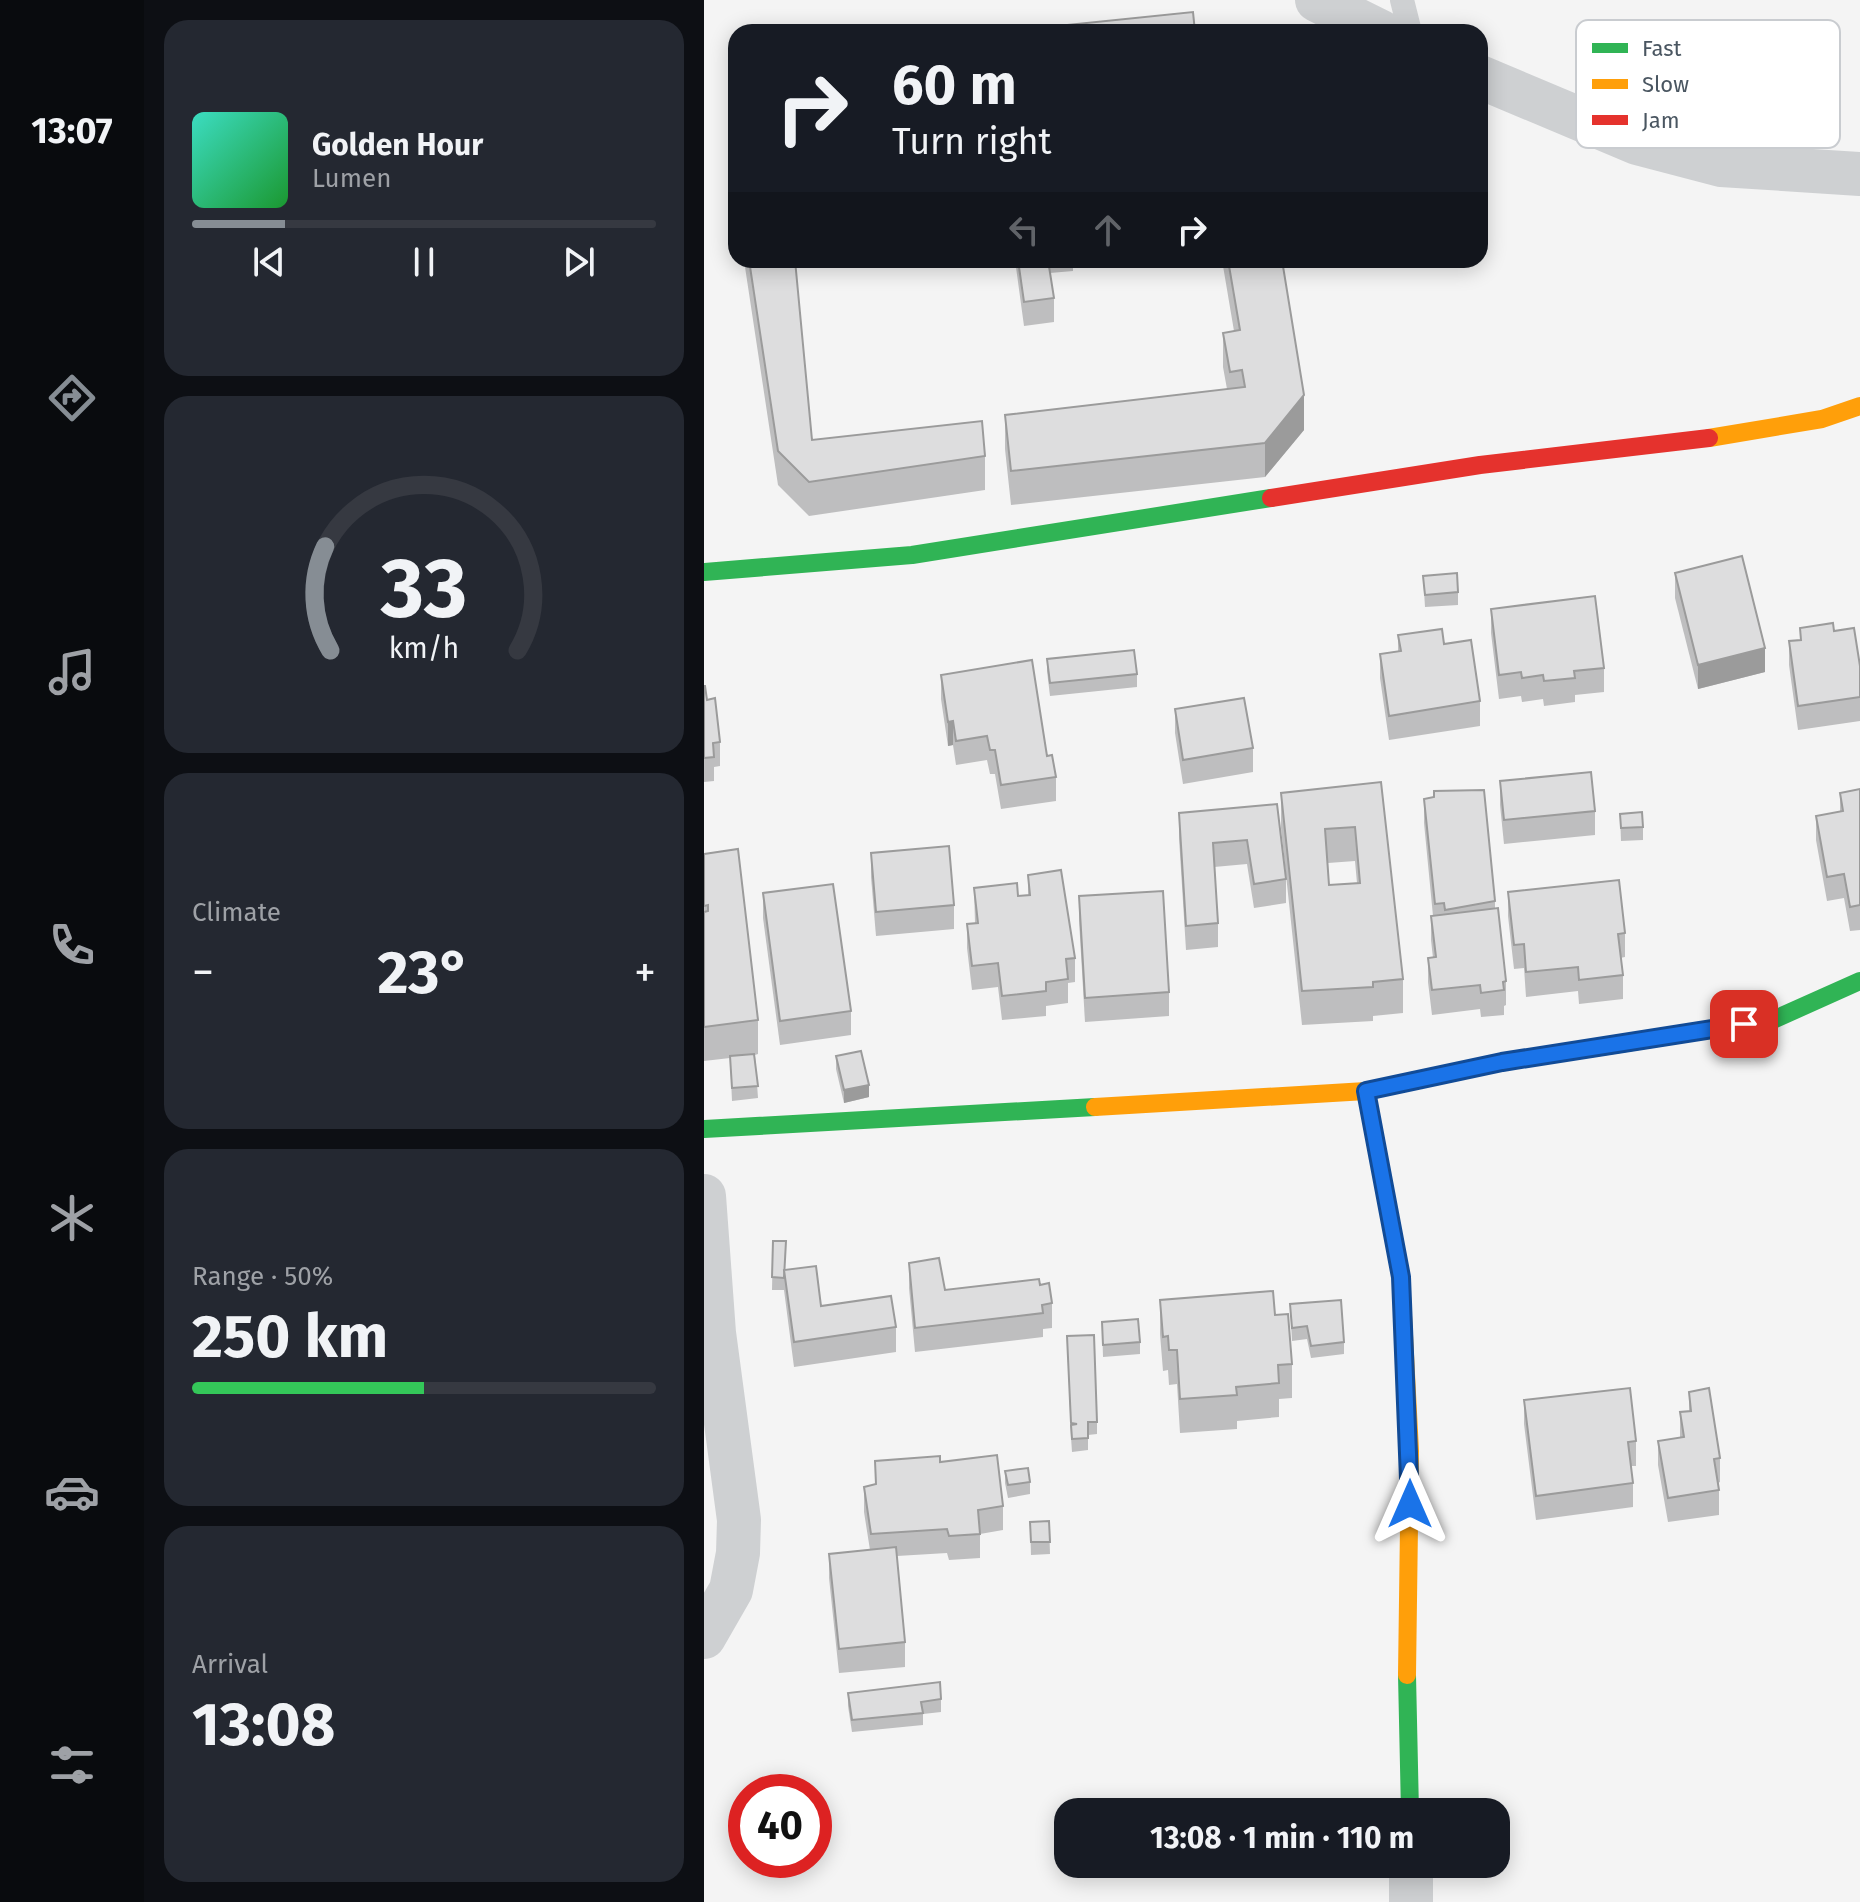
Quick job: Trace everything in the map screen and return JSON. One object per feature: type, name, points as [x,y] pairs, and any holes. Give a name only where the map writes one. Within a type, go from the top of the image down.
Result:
[{"type":"street","points":[[1317,0],[1365,24]]},
{"type":"street","points":[[1488,80],[1576,117]]},
{"type":"street","points":[[1656,148],[1721,165],[1860,174]]},
{"type":"street","points":[[704,572],[912,555],[1480,465],[1730,436],[1822,419],[1860,406]]},
{"type":"street","points":[[704,1129],[1366,1091],[1502,1062],[1775,1019],[1860,981]]},
{"type":"street","points":[[1366,1091],[1401,1277],[1410,1451],[1405,1609],[1410,1798]]},
{"type":"street","points":[[704,1196],[714,1333],[739,1520],[738,1553],[731,1590],[704,1637]]},
{"type":"street","points":[[1411,1878],[1411,1902]]},
{"type":"lane","points":[[1402,0],[1408,24]]},
{"type":"building","points":[[1193,12],[1194,24],[1077,24]]},
{"type":"building","points":[[750,268],[796,268],[812,440],[982,421],[985,456],[809,482],[778,451]]},
{"type":"building","points":[[1019,268],[1049,268],[1054,298],[1024,302]]},
{"type":"building","points":[[1229,268],[1283,268],[1304,395],[1265,443],[1011,471],[1005,415],[1245,387],[1242,370],[1230,372],[1223,333],[1240,330]]},
{"type":"building","points":[[1742,556],[1765,648],[1698,665],[1675,573]]},
{"type":"building","points":[[1457,573],[1458,592],[1425,595],[1423,576]]},
{"type":"building","points":[[1595,596],[1604,668],[1574,671],[1575,678],[1544,681],[1543,675],[1522,678],[1521,672],[1499,675],[1491,609]]},
{"type":"building","points":[[1833,623],[1834,631],[1854,628],[1860,666],[1860,697],[1798,706],[1789,641],[1801,640],[1800,628]]},
{"type":"building","points":[[1442,629],[1444,644],[1471,640],[1480,701],[1389,716],[1380,654],[1401,651],[1398,635]]},
{"type":"building","points":[[1134,650],[1137,674],[1050,683],[1047,659]]},
{"type":"building","points":[[1032,660],[1047,756],[1052,755],[1056,777],[1001,785],[995,750],[990,750],[987,736],[956,741],[953,721],[948,722],[941,675]]},
{"type":"building","points":[[704,686],[707,700],[715,698],[720,742],[713,743],[714,757],[704,758]]},
{"type":"building","points":[[1244,698],[1253,748],[1183,760],[1175,709]]},
{"type":"building","points":[[1591,772],[1595,811],[1504,820],[1500,781]]},
{"type":"building","points":[[1381,782],[1403,979],[1373,982],[1373,987],[1302,991],[1281,793]],"holes":[[[1355,827],[1360,883],[1329,885],[1325,829]]]},
{"type":"building","points":[[1860,789],[1860,905],[1850,907],[1844,874],[1827,877],[1816,816],[1843,811],[1840,793]]},
{"type":"building","points":[[1484,790],[1495,901],[1445,910],[1444,903],[1435,904],[1424,799],[1434,797],[1434,791]]},
{"type":"building","points":[[1277,804],[1286,879],[1254,884],[1247,840],[1213,843],[1218,923],[1186,926],[1179,813]]},
{"type":"building","points":[[1642,812],[1643,827],[1621,828],[1620,814]]},
{"type":"building","points":[[949,846],[954,905],[876,912],[871,853]]},
{"type":"building","points":[[738,849],[758,1020],[704,1027],[704,912],[708,911],[708,905],[704,906],[704,854]]},
{"type":"building","points":[[1061,870],[1075,958],[1066,959],[1068,979],[1046,982],[1046,991],[1002,996],[998,963],[972,966],[967,924],[978,923],[974,888],[1017,883],[1018,896],[1030,895],[1028,875]]},
{"type":"building","points":[[1619,880],[1625,933],[1618,934],[1623,975],[1579,980],[1578,967],[1526,972],[1524,944],[1514,945],[1508,892]]},
{"type":"building","points":[[833,884],[851,1011],[780,1021],[763,893]]},
{"type":"building","points":[[1163,891],[1169,992],[1085,998],[1079,896]]},
{"type":"building","points":[[1498,908],[1506,981],[1503,982],[1504,990],[1481,993],[1480,985],[1432,990],[1428,958],[1436,957],[1431,916]]},
{"type":"building","points":[[861,1051],[869,1085],[844,1090],[836,1056]]},
{"type":"building","points":[[754,1054],[758,1086],[732,1088],[730,1056]]},
{"type":"building","points":[[773,1241],[786,1241],[784,1278],[772,1277]]},
{"type":"building","points":[[939,1258],[945,1290],[1039,1279],[1040,1285],[1049,1283],[1052,1303],[1042,1305],[1043,1313],[915,1328],[909,1263]]},
{"type":"building","points":[[816,1266],[821,1306],[891,1296],[896,1327],[794,1342],[784,1270]]},
{"type":"building","points":[[1273,1291],[1275,1315],[1288,1314],[1292,1364],[1278,1365],[1279,1383],[1236,1387],[1237,1395],[1180,1399],[1177,1350],[1169,1350],[1168,1336],[1163,1337],[1160,1300]]},
{"type":"building","points":[[1341,1300],[1344,1342],[1311,1346],[1307,1326],[1292,1328],[1290,1304]]},
{"type":"building","points":[[1138,1319],[1140,1342],[1103,1345],[1102,1322]]},
{"type":"building","points":[[1094,1335],[1097,1422],[1088,1422],[1088,1438],[1072,1439],[1071,1425],[1077,1424],[1071,1423],[1067,1336]]},
{"type":"building","points":[[1630,1388],[1636,1441],[1628,1442],[1633,1483],[1536,1496],[1524,1400]]},
{"type":"building","points":[[1709,1388],[1720,1458],[1714,1459],[1719,1490],[1668,1498],[1658,1441],[1684,1437],[1680,1412],[1691,1411],[1689,1392]]},
{"type":"building","points":[[997,1455],[1003,1506],[978,1510],[980,1534],[949,1536],[947,1529],[871,1534],[864,1487],[876,1484],[875,1461],[940,1456],[940,1462]]},
{"type":"building","points":[[1028,1468],[1030,1482],[1008,1485],[1005,1471]]},
{"type":"building","points":[[1049,1521],[1050,1542],[1031,1542],[1030,1522]]},
{"type":"building","points":[[896,1547],[905,1642],[839,1649],[829,1554]]},
{"type":"building","points":[[940,1682],[941,1699],[921,1702],[923,1713],[852,1720],[848,1693]]},
{"type":"traffic: fast","points":[[704,572],[912,555],[1271,498]]},
{"type":"traffic: fast","points":[[1613,1045],[1775,1019],[1860,981]]},
{"type":"traffic: fast","points":[[704,1129],[1095,1107]]},
{"type":"traffic: fast","points":[[1407,1675],[1410,1798]]},
{"type":"traffic: slow","points":[[1709,438],[1822,419],[1860,406]]},
{"type":"traffic: slow","points":[[1095,1107],[1366,1091],[1502,1062],[1613,1045]]},
{"type":"traffic: slow","points":[[1366,1091],[1401,1277],[1410,1451],[1407,1675]]},
{"type":"traffic: jam","points":[[1271,498],[1480,465],[1709,438]]},
{"type":"route","points":[[1410,1504],[1401,1277],[1366,1091],[1502,1062],[1744,1024]]}]
